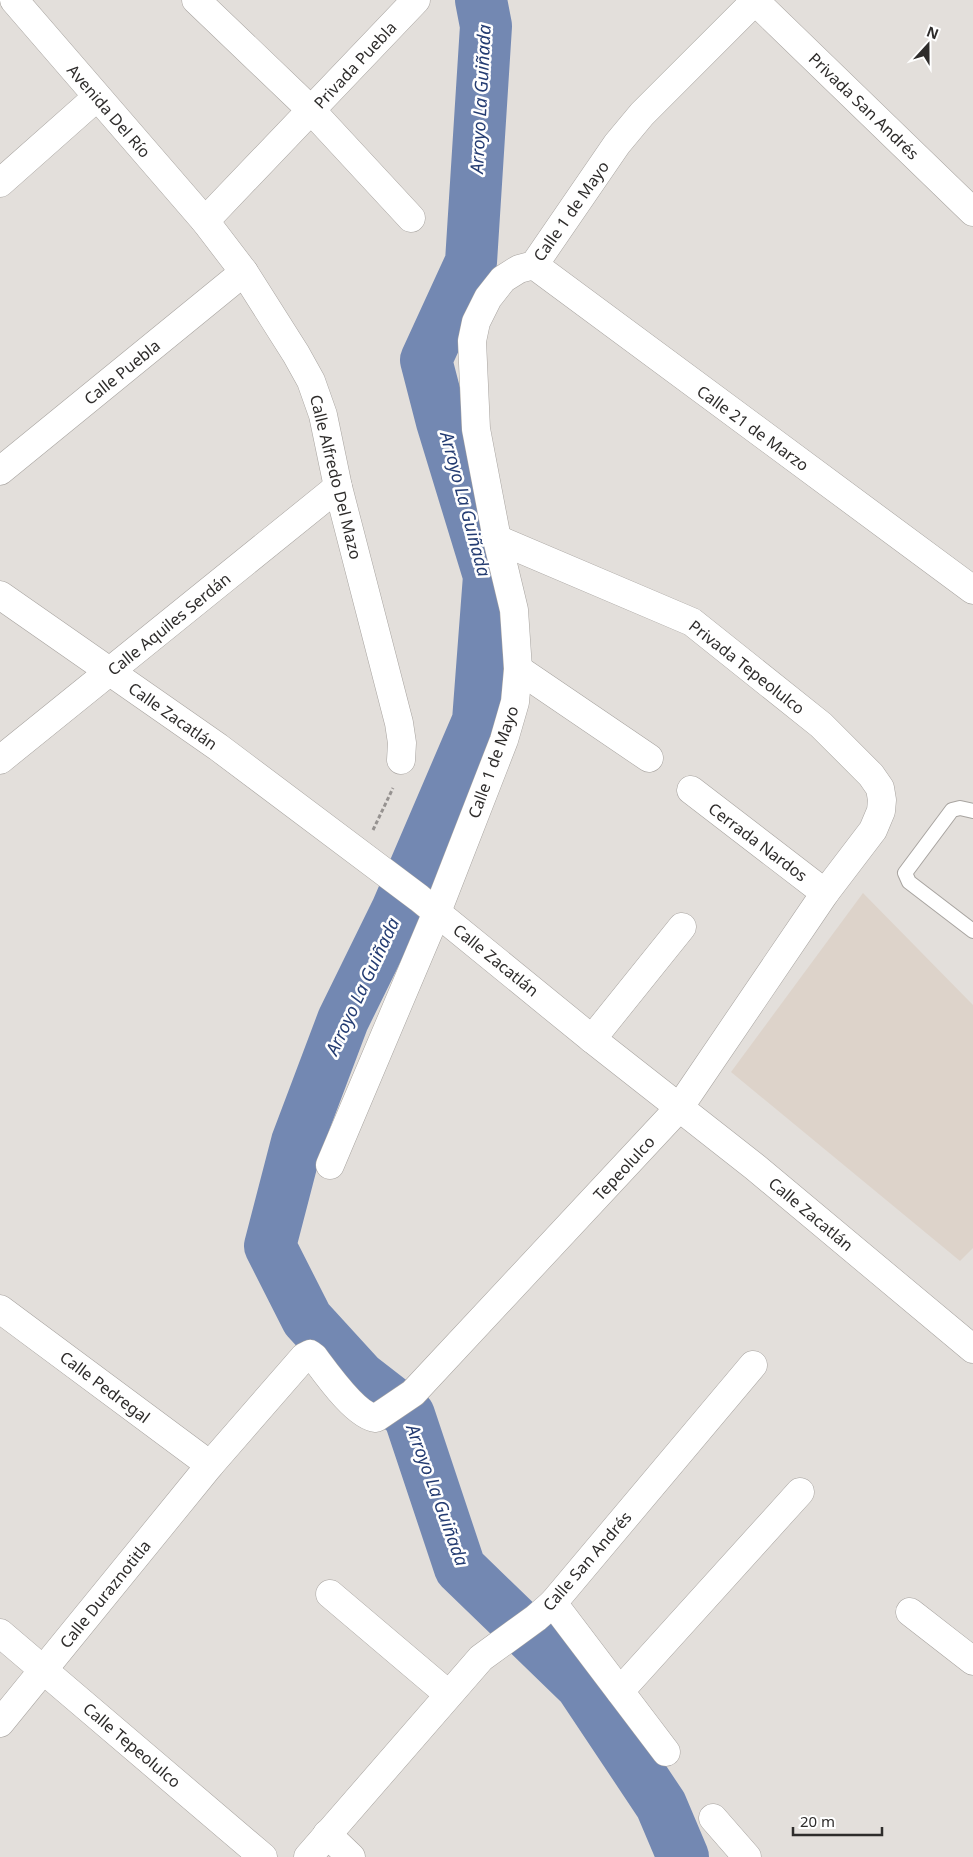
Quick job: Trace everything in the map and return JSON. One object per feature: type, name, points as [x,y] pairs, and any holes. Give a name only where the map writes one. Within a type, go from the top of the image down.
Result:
[{"type":"street","name":"Avenida Del Río","points":[[14,0],[205,221]]},
{"type":"street","points":[[196,0],[311,110],[205,221]]},
{"type":"street","name":"Privada Puebla","points":[[411,218],[311,110],[416,0]]},
{"type":"street","name":"Privada San Andrés","points":[[755,0],[973,212]]},
{"type":"street","name":"Calle 1 de Mayo","points":[[330,1165],[428,905],[504,740],[515,702],[518,669],[514,610],[497,539],[476,429],[472,340],[476,322],[488,298],[503,279],[518,269],[534,266],[630,129],[755,0]]},
{"type":"street","points":[[0,182],[97,97]]},
{"type":"street","name":"Calle Alfredo Del Mazo","points":[[205,221],[244,272],[276,320],[311,381],[323,416],[338,487],[399,723],[402,760]]},
{"type":"street","name":"Calle 21 de Marzo","points":[[534,266],[973,590]]},
{"type":"street","name":"Calle Puebla","points":[[0,471],[244,272]]},
{"type":"street","name":"Calle Aquiles Serdán","points":[[0,760],[338,487]]},
{"type":"street","name":"Privada Tepeolulco","points":[[497,539],[692,622],[821,725],[871,775],[880,788],[882,800]]},
{"type":"street","name":"Calle Zacatlán","points":[[0,596],[295,803],[428,905],[592,1039],[755,1167],[973,1349]]},
{"type":"street","points":[[518,669],[649,758]]},
{"type":"street","name":"Cerrada Nardos","points":[[690,790],[825,893]]},
{"type":"street","name":"Tepeolulco","points":[[304,1357],[310,1354],[314,1357],[363,1413],[376,1418],[413,1394],[679,1108],[825,893],[873,830],[881,811],[882,800]]},
{"type":"street","points":[[592,1039],[682,927]]},
{"type":"street","name":"Calle Pedregal","points":[[0,1309],[210,1465]]},
{"type":"street","name":"Calle Duraznotitla","points":[[0,1723],[210,1465],[304,1357]]},
{"type":"street","name":"Calle San Andrés","points":[[308,1857],[481,1658],[545,1611],[753,1365]]},
{"type":"street","points":[[620,1692],[800,1492]]},
{"type":"street","points":[[330,1594],[448,1694]]},
{"type":"street","points":[[545,1611],[620,1692],[666,1752]]},
{"type":"street","points":[[910,1612],[973,1661]]},
{"type":"street","name":"Calle Tepeolulco","points":[[0,1633],[263,1857]]},
{"type":"street","points":[[713,1818],[747,1857]]},
{"type":"street","points":[[327,1834],[351,1857]]},
{"type":"lane","points":[[973,811],[960,808],[952,810],[905,873],[910,882],[973,931]]},
{"type":"path","points":[[370,862],[402,760]]},
{"type":"shaded area","points":[[863,893],[973,1005],[973,1248],[960,1261],[731,1072]]},
{"type":"waterway","name":"Arroyo La Guiñada","points":[[481,0],[486,26],[471,262],[426,360],[442,422],[489,576],[478,721],[397,910],[343,1020],[297,1142],[270,1246],[307,1319],[360,1377],[409,1415],[460,1568],[581,1685],[661,1805],[683,1857]]}]
